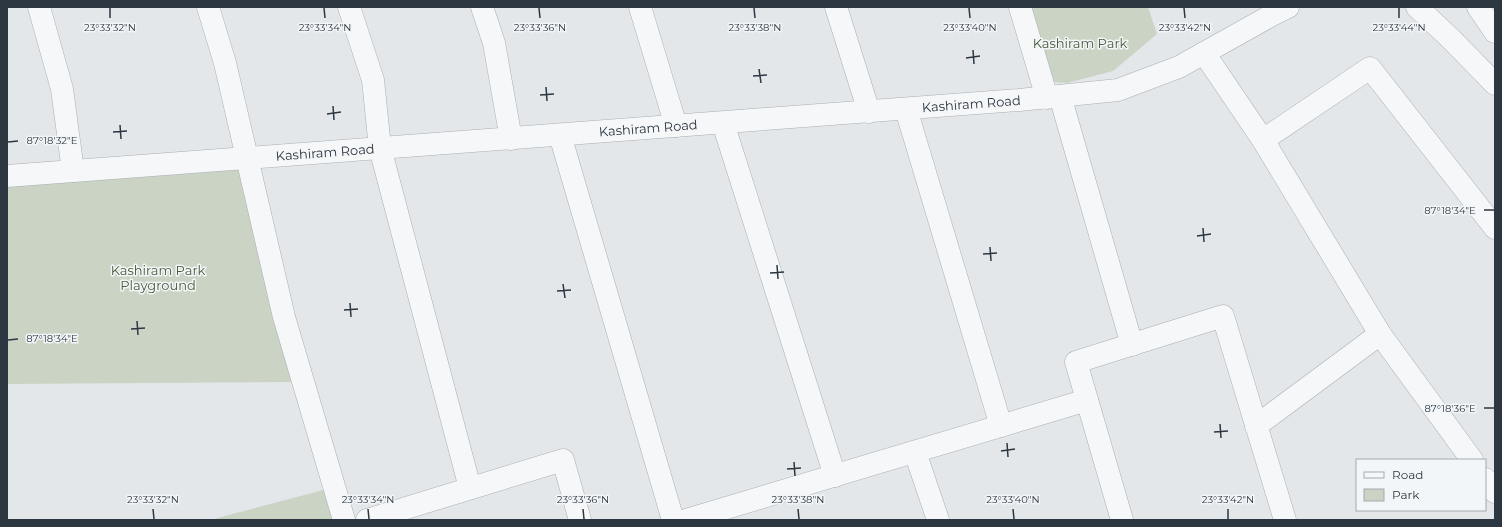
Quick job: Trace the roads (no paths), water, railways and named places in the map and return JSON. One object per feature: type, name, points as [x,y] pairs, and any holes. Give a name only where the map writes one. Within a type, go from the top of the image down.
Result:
[{"type":"street","points":[[39,7],[62,89],[72,171]]},
{"type":"street","points":[[208,7],[225,63],[284,317],[344,520]]},
{"type":"street","points":[[350,7],[373,80],[380,148],[470,488]]},
{"type":"street","points":[[482,7],[494,43],[511,138]]},
{"type":"street","points":[[640,7],[676,126]]},
{"type":"street","points":[[836,7],[869,112]]},
{"type":"street","points":[[1020,7],[1053,97],[1132,345]]},
{"type":"street","points":[[1417,7],[1495,84]]},
{"type":"street","points":[[1478,7],[1495,32]]},
{"type":"street","name":"Kashiram Road","points":[[7,176],[869,112],[1053,97],[1118,90],[1179,67],[1280,10]]},
{"type":"street","points":[[1204,53],[1263,140],[1380,334],[1471,459]]},
{"type":"street","points":[[1263,140],[1370,68],[1495,228]]},
{"type":"street","points":[[906,109],[1001,426]]},
{"type":"street","points":[[722,122],[835,476]]},
{"type":"street","points":[[560,135],[673,520]]},
{"type":"street","points":[[1122,520],[1076,362],[1223,316],[1285,520]]},
{"type":"street","points":[[1256,426],[1380,334]]},
{"type":"street","points":[[686,520],[745,512],[835,476],[1087,400]]},
{"type":"street","points":[[915,452],[938,520]]},
{"type":"street","points":[[367,520],[396,516],[470,488],[562,460],[580,520]]},
{"type":"street","points":[[1486,479],[1495,492]]},
{"type":"park label","name":"Kashiram Park","points":[[1080,43]]},
{"type":"park label","name":"Kashiram Park Playground","points":[[158,278]]}]
